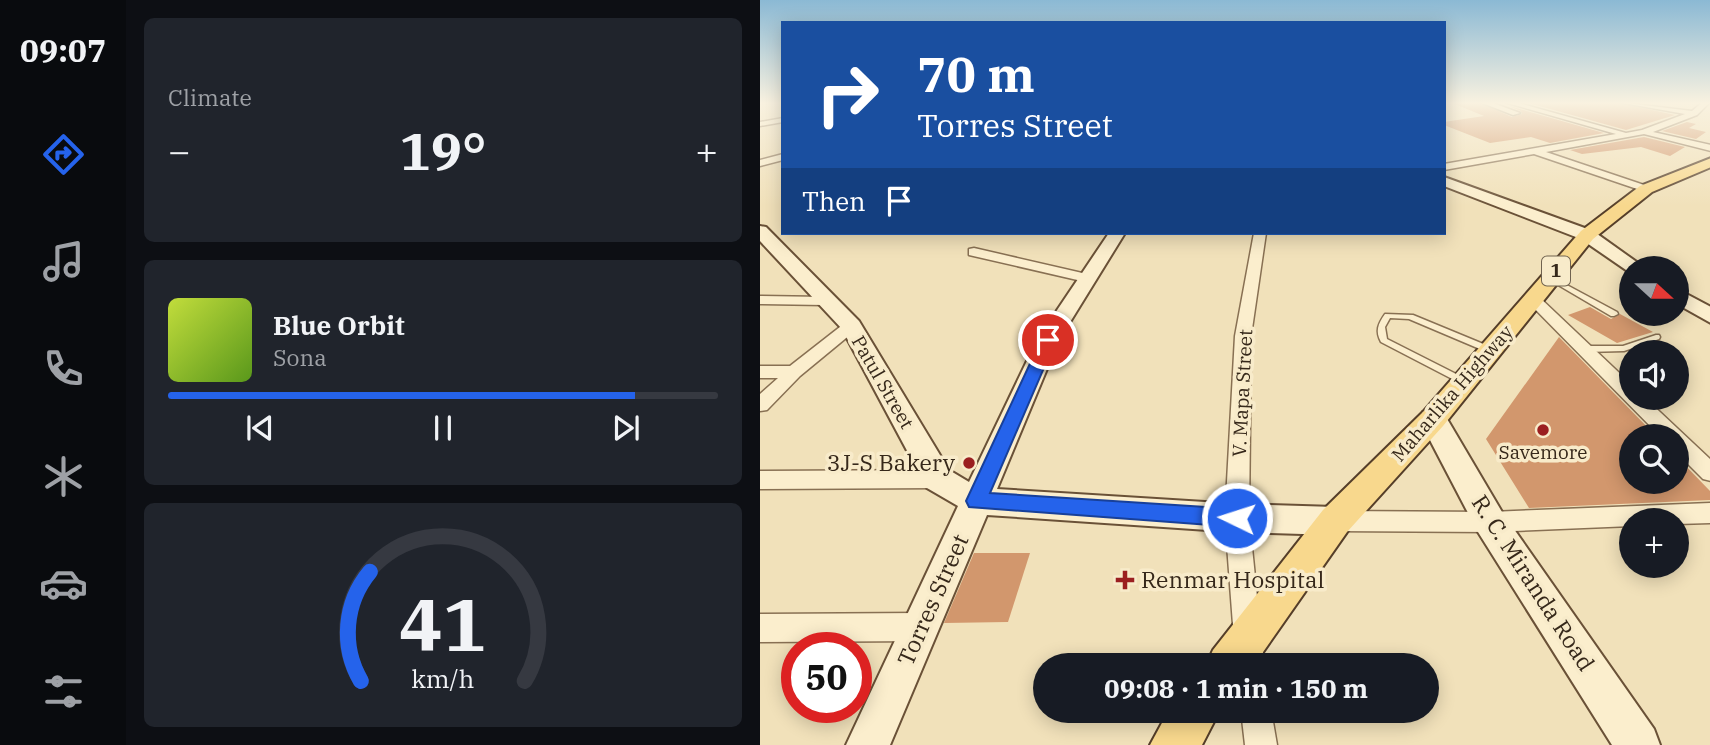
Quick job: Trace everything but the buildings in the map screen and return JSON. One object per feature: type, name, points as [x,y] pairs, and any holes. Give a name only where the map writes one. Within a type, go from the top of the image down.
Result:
[{"type":"main road","name":"Maharlika Highway","points":[[1243,653],[1335,522],[1433,419],[1587,235],[1646,189],[1709,161]]},
{"type":"main road","points":[[1446,182],[1587,235],[1619,257]]},
{"type":"main road","name":"Patul Street","points":[[760,231],[824,301],[851,326],[938,479]]},
{"type":"main road","name":"Torres Street","points":[[868,745],[1048,340],[1115,235]]},
{"type":"main road","points":[[1689,303],[1710,317]]},
{"type":"main road","name":"R. C. Miranda Road","points":[[1433,419],[1490,522],[1638,745]]},
{"type":"main road","points":[[938,479],[977,501],[1335,522]]},
{"type":"main road","points":[[1174,745],[1188,723]]},
{"type":"street","points":[[1446,167],[1616,137]]},
{"type":"street","points":[[1655,137],[1709,161]]},
{"type":"street","points":[[1534,151],[1646,189]]},
{"type":"street","points":[[760,163],[781,158]]},
{"type":"street","name":"V. Mapa Street","points":[[1241,653],[1237,518],[1243,336],[1260,235]]},
{"type":"street","points":[[974,252],[1086,278]]},
{"type":"street","points":[[1532,299],[1619,384]]},
{"type":"street","points":[[760,300],[824,301]]},
{"type":"street","points":[[760,405],[794,372],[851,326]]},
{"type":"street","points":[[760,372],[794,372]]},
{"type":"street","points":[[1645,410],[1660,424]]},
{"type":"street","points":[[1689,453],[1710,473]]},
{"type":"street","points":[[760,480],[938,479]]},
{"type":"street","points":[[1335,522],[1490,522],[1710,513]]},
{"type":"street","points":[[760,628],[922,627]]},
{"type":"street","points":[[1258,723],[1261,745]]},
{"type":"lane","points":[[1550,278],[1614,314]]},
{"type":"lane","points":[[1465,382],[1384,340],[1380,332],[1381,324],[1388,316],[1410,317],[1491,351]]},
{"type":"lane","points":[[1583,349],[1624,348],[1656,337]]},
{"type":"place","name":"Savemore","points":[[1543,430]]},
{"type":"place","name":"3J-S Bakery","points":[[969,463]]},
{"type":"place","name":"Renmar Hospital","points":[[1125,580]]},
{"type":"route","points":[[1048,340],[977,501],[1237,518]]}]
